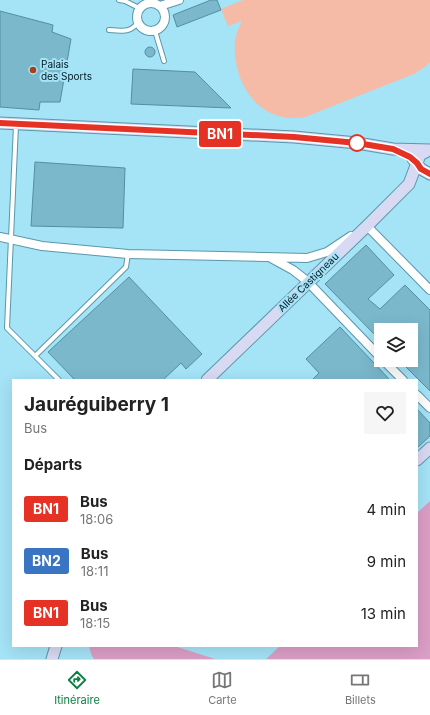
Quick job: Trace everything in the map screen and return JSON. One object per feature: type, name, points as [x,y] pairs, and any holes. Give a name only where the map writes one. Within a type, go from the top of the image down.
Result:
[{"type":"street","points":[[158,3],[164,12],[164,21],[162,26],[155,31],[147,31],[138,23],[136,17],[139,8],[147,3],[179,0]]},
{"type":"street","points":[[0,124],[294,137],[351,142],[393,149],[430,150]]},
{"type":"street","points":[[393,149],[410,157],[430,176]]},
{"type":"street","points":[[409,184],[420,155],[430,150]]},
{"type":"street","points":[[409,184],[430,176]]},
{"type":"street","name":"Allée Castigneau","points":[[208,379],[409,184]]},
{"type":"street","points":[[0,237],[42,246],[128,254],[307,258],[328,252],[367,226],[430,290]]},
{"type":"street","points":[[271,258],[293,270],[308,282],[374,351]]},
{"type":"street","points":[[390,367],[402,379]]},
{"type":"street","points":[[418,396],[430,408]]},
{"type":"street","points":[[418,459],[430,448]]},
{"type":"street","points":[[52,659],[56,647]]},
{"type":"lane","points":[[119,0],[125,1],[139,8]]},
{"type":"lane","points":[[109,30],[126,31],[138,23]]},
{"type":"lane","points":[[155,31],[164,61]]},
{"type":"lane","points":[[16,124],[7,328],[58,379]]},
{"type":"lane","points":[[35,356],[126,266],[128,254]]},
{"type":"shaded area","points":[[243,0],[430,0],[430,62],[414,74],[305,117],[283,117],[271,113],[261,107],[245,88],[240,77],[236,65],[235,41],[242,21],[228,26],[221,9]]},
{"type":"shaded area","points":[[430,501],[430,659],[266,659],[279,647],[418,647],[418,512]]},
{"type":"shaded area","points":[[89,647],[177,647],[215,659],[94,659]]},
{"type":"building","points":[[211,0],[217,0],[221,10],[177,27],[173,15]]},
{"type":"building","name":"Palais des Sports","points":[[0,11],[53,25],[52,32],[71,39],[60,102],[40,102],[39,110],[0,107]]},
{"type":"building","points":[[148,47],[152,47],[154,48],[154,56],[148,57],[145,54],[145,50]]},
{"type":"building","points":[[133,69],[195,72],[231,108],[131,104]]},
{"type":"building","points":[[35,162],[125,168],[123,228],[31,226]]},
{"type":"building","points":[[366,245],[394,275],[368,299],[380,309],[405,285],[430,310],[430,391],[406,367],[418,367],[418,323],[374,323],[374,334],[325,284]]},
{"type":"building","points":[[129,277],[202,354],[186,369],[181,363],[164,379],[74,379],[48,352]]},
{"type":"building","points":[[340,327],[374,363],[374,367],[378,367],[389,379],[313,379],[319,373],[306,359]]},
{"type":"building","points":[[418,410],[430,423],[430,436],[418,447]]},
{"type":"bus line","name":"BN1","points":[[0,123],[332,140],[393,149],[410,157],[421,169],[430,174]]},
{"type":"place","name":"Palais des Sports","points":[[33,70]]}]
